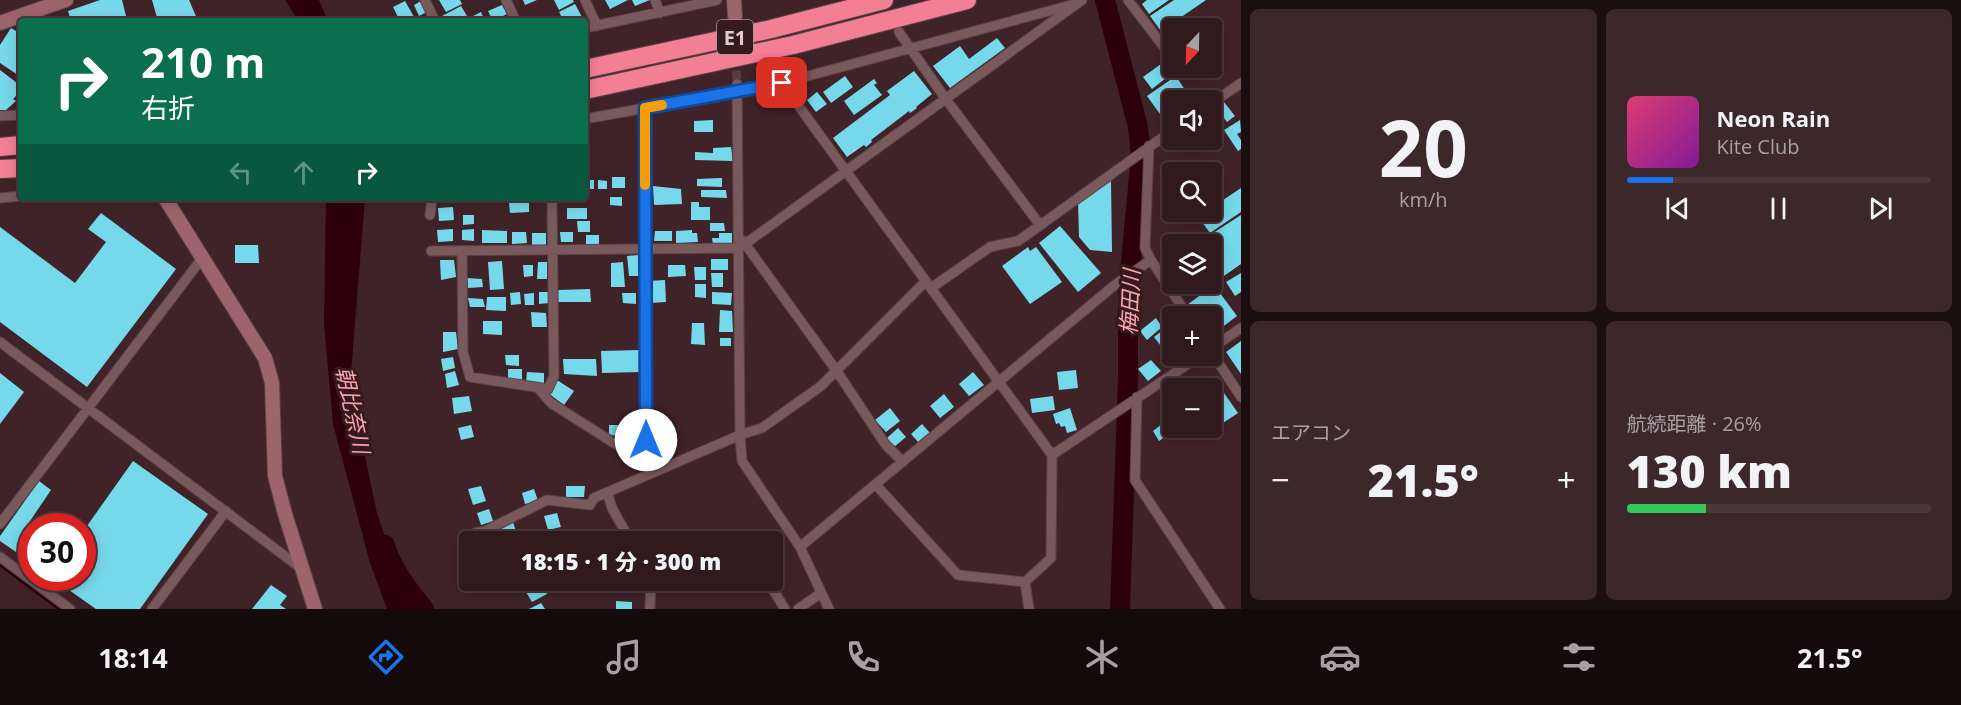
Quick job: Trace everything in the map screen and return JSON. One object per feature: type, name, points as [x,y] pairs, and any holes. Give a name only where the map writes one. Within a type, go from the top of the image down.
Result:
[{"type":"highway","points":[[771,29],[850,0]]},
{"type":"highway","name":"E1","points":[[588,68],[771,29],[884,0]]},
{"type":"highway","name":"E1","points":[[588,89],[793,45],[967,0]]},
{"type":"highway","points":[[0,147],[18,146]]},
{"type":"highway","points":[[0,169],[18,168]]},
{"type":"street","points":[[0,23],[40,4],[66,0]]},
{"type":"street","points":[[425,0],[434,18]]},
{"type":"street","points":[[506,0],[515,18]]},
{"type":"street","points":[[585,0],[597,26]]},
{"type":"street","points":[[655,0],[660,13]]},
{"type":"street","points":[[588,28],[717,0]]},
{"type":"street","points":[[734,0],[735,16]]},
{"type":"street","points":[[1128,0],[1162,45]]},
{"type":"street","points":[[588,118],[738,87],[782,83],[1079,2]]},
{"type":"street","points":[[431,251],[645,249],[741,243],[847,171],[1079,2]]},
{"type":"street","points":[[40,4],[49,18]]},
{"type":"street","points":[[899,32],[945,99],[1040,225]]},
{"type":"street","points":[[782,83],[1052,455],[1051,558],[1025,582],[958,575],[876,485]]},
{"type":"street","points":[[1222,96],[1241,83]]},
{"type":"street","points":[[738,87],[742,461],[800,547],[829,609]]},
{"type":"street","points":[[645,108],[646,464]]},
{"type":"street","points":[[0,116],[18,115]]},
{"type":"street","points":[[485,531],[547,500],[590,505],[594,498],[607,492],[740,435],[762,428],[821,386],[929,285],[990,247],[1018,241],[1162,137]]},
{"type":"street","points":[[1149,146],[1145,248],[1181,306]]},
{"type":"street","points":[[0,198],[18,196]]},
{"type":"street","points":[[167,201],[265,358],[272,383],[275,476],[315,609]]},
{"type":"street","points":[[430,215],[432,201]]},
{"type":"street","points":[[462,251],[463,352],[470,377],[548,389],[554,376],[552,201]]},
{"type":"street","points":[[741,243],[836,370],[885,444],[903,462]]},
{"type":"street","points":[[0,524],[202,257]]},
{"type":"street","points":[[800,547],[1116,284],[1151,260]]},
{"type":"street","points":[[1222,341],[1241,328]]},
{"type":"street","points":[[0,342],[302,569]]},
{"type":"street","points":[[1052,455],[1185,366]]},
{"type":"street","points":[[1221,366],[1241,397]]},
{"type":"street","points":[[538,388],[551,404],[657,471]]},
{"type":"street","points":[[1137,397],[1135,480],[1220,609]]},
{"type":"street","points":[[607,492],[612,508],[625,531]]},
{"type":"street","points":[[152,609],[226,511]]},
{"type":"street","points":[[0,557],[70,609]]},
{"type":"street","points":[[1025,582],[1029,609]]},
{"type":"street","points":[[650,609],[651,591]]},
{"type":"street","points":[[774,591],[785,609]]},
{"type":"street","points":[[798,609],[821,593]]},
{"type":"water","points":[[285,0],[319,0],[327,18],[296,18]]},
{"type":"water","points":[[326,201],[365,201],[350,386],[377,513],[396,568],[416,609],[387,609],[370,563],[333,424],[324,323]]},
{"type":"building","points":[[100,0],[122,0],[126,16],[70,18],[68,11]]},
{"type":"building","points":[[152,0],[189,0],[197,18],[157,18]]},
{"type":"building","points":[[439,0],[460,0],[462,4],[446,12]]},
{"type":"building","points":[[523,0],[537,0],[525,5]]},
{"type":"building","points":[[554,0],[573,0],[574,2],[559,10]]},
{"type":"building","points":[[605,0],[628,0],[610,9]]},
{"type":"building","points":[[632,0],[650,0],[635,6]]},
{"type":"building","points":[[1147,0],[1169,0],[1149,14],[1142,4]]},
{"type":"building","points":[[1174,0],[1206,0],[1180,18],[1162,18],[1161,31],[1150,16]]},
{"type":"building","points":[[405,1],[414,17],[398,18],[393,7]]},
{"type":"building","points":[[421,1],[427,12],[419,16],[414,5]]},
{"type":"building","points":[[575,4],[582,17],[562,18],[559,12]]},
{"type":"building","points":[[502,5],[507,14],[503,16],[504,18],[492,18],[488,11]]},
{"type":"building","points":[[461,6],[467,16],[443,18],[442,16]]},
{"type":"building","points":[[481,12],[484,18],[469,18]]},
{"type":"building","points":[[11,28],[18,32],[18,75],[0,63],[0,45]]},
{"type":"building","points":[[997,38],[1005,48],[950,88],[933,66],[960,46],[969,59]]},
{"type":"building","points":[[1161,64],[1162,78],[1166,78],[1152,89],[1143,77]]},
{"type":"building","points":[[0,70],[18,84],[18,94],[13,99],[16,101],[6,110],[0,110]]},
{"type":"building","points":[[914,71],[932,94],[917,108],[910,113],[909,111],[871,140],[872,142],[866,147],[864,145],[847,157],[833,138],[890,95],[887,91]]},
{"type":"building","points":[[845,76],[853,87],[831,103],[823,92]]},
{"type":"building","points":[[1173,78],[1177,78],[1185,90],[1162,90],[1162,112],[1160,114],[1147,96]]},
{"type":"building","points":[[874,79],[877,83],[874,85],[882,95],[854,115],[844,101]]},
{"type":"building","points":[[817,92],[827,104],[816,112],[807,100]]},
{"type":"building","points":[[1224,102],[1235,116],[1227,122],[1222,116]]},
{"type":"building","points":[[713,120],[713,132],[694,132],[694,121]]},
{"type":"building","points":[[1240,120],[1241,132],[1237,134],[1241,140],[1241,149],[1238,151],[1224,130]]},
{"type":"building","points":[[731,147],[733,161],[695,160],[695,152],[713,153],[713,148]]},
{"type":"building","points":[[612,177],[625,177],[625,188],[612,188]]},
{"type":"building","points":[[722,178],[722,187],[697,186],[697,179]]},
{"type":"building","points":[[588,180],[594,180],[594,189],[588,189]]},
{"type":"building","points":[[598,180],[607,181],[607,189],[598,189]]},
{"type":"building","points":[[1111,181],[1112,252],[1090,250],[1079,237],[1078,202]]},
{"type":"building","points":[[653,186],[681,189],[682,204],[654,205]]},
{"type":"building","points":[[1241,188],[1241,212],[1210,233],[1202,222],[1222,222],[1222,201]]},
{"type":"building","points":[[701,190],[726,190],[727,198],[701,197]]},
{"type":"building","points":[[610,197],[622,197],[622,206],[610,205]]},
{"type":"building","points":[[529,202],[529,212],[510,213],[509,203]]},
{"type":"building","points":[[691,202],[699,202],[699,207],[710,207],[710,220],[691,220]]},
{"type":"building","points":[[453,207],[454,220],[439,221],[438,208]]},
{"type":"building","points":[[567,208],[587,208],[587,219],[567,219]]},
{"type":"building","points":[[101,213],[176,269],[87,387],[0,322],[0,227],[75,283],[106,242],[88,229]]},
{"type":"building","points":[[463,215],[474,215],[474,224],[463,225]]},
{"type":"building","points":[[1241,215],[1241,264],[1222,277],[1222,234],[1212,234]]},
{"type":"building","points":[[577,221],[590,221],[590,232],[578,232]]},
{"type":"building","points":[[710,223],[724,223],[725,231],[710,231]]},
{"type":"building","points":[[1060,226],[1101,273],[1078,292],[1039,243]]},
{"type":"building","points":[[453,229],[453,241],[438,242],[437,230]]},
{"type":"building","points":[[474,229],[474,241],[462,240],[462,230]]},
{"type":"building","points":[[482,230],[507,231],[507,243],[482,243]]},
{"type":"building","points":[[692,230],[692,233],[697,233],[698,242],[676,243],[676,231]]},
{"type":"building","points":[[655,231],[672,231],[672,241],[654,241]]},
{"type":"building","points":[[512,232],[526,232],[527,243],[512,244]]},
{"type":"building","points":[[560,232],[573,232],[573,242],[561,242]]},
{"type":"building","points":[[532,233],[546,233],[546,245],[532,245]]},
{"type":"building","points":[[719,233],[732,233],[732,243],[713,244],[712,238],[719,238]]},
{"type":"building","points":[[586,235],[599,235],[599,245],[586,246]]},
{"type":"building","points":[[235,245],[258,245],[259,263],[235,263]]},
{"type":"building","points":[[1028,247],[1030,251],[1036,247],[1062,282],[1030,304],[1002,266]]},
{"type":"building","points":[[639,255],[641,276],[629,276],[627,256]]},
{"type":"building","points":[[711,259],[728,259],[728,270],[711,270]]},
{"type":"building","points":[[440,260],[454,260],[456,277],[441,280]]},
{"type":"building","points":[[502,261],[504,289],[490,290],[488,262]]},
{"type":"building","points":[[538,262],[547,262],[547,279],[537,279]]},
{"type":"building","points":[[623,262],[625,287],[611,287],[611,263]]},
{"type":"building","points":[[523,265],[533,265],[533,276],[524,277]]},
{"type":"building","points":[[668,265],[685,265],[686,276],[668,277]]},
{"type":"building","points":[[694,267],[706,267],[706,280],[695,280]]},
{"type":"building","points":[[711,273],[723,273],[723,287],[712,287]]},
{"type":"building","points":[[1241,273],[1241,292],[1235,296],[1226,282]]},
{"type":"building","points":[[467,278],[482,279],[483,287],[468,288]]},
{"type":"building","points":[[665,280],[666,302],[650,303],[648,281]]},
{"type":"building","points":[[695,284],[706,284],[706,298],[695,297]]},
{"type":"building","points":[[590,289],[591,302],[558,302],[558,290]]},
{"type":"building","points":[[520,292],[521,304],[511,305],[510,293]]},
{"type":"building","points":[[539,292],[548,292],[549,303],[539,304]]},
{"type":"building","points":[[712,292],[732,293],[731,305],[712,304]]},
{"type":"building","points":[[534,293],[534,305],[525,305],[524,294]]},
{"type":"building","points":[[622,293],[636,293],[636,304],[623,303]]},
{"type":"building","points":[[1202,294],[1221,294],[1237,316],[1222,327],[1222,306],[1187,305]]},
{"type":"building","points":[[487,297],[506,297],[506,311],[486,310]]},
{"type":"building","points":[[468,298],[483,299],[485,307],[470,307]]},
{"type":"building","points":[[720,310],[732,311],[733,332],[719,332]]},
{"type":"building","points":[[531,312],[546,313],[547,327],[532,327]]},
{"type":"building","points":[[1156,318],[1162,327],[1147,340],[1140,331]]},
{"type":"building","points":[[483,321],[502,321],[502,335],[483,334]]},
{"type":"building","points":[[692,323],[704,323],[705,345],[691,344]]},
{"type":"building","points":[[1162,331],[1162,348],[1154,337]]},
{"type":"building","points":[[443,332],[456,332],[458,349],[443,352]]},
{"type":"building","points":[[720,338],[731,338],[731,346],[720,346]]},
{"type":"building","points":[[1241,341],[1241,374],[1226,352]]},
{"type":"building","points":[[639,350],[640,372],[602,373],[601,351]]},
{"type":"building","points":[[505,355],[519,355],[519,366],[506,365]]},
{"type":"building","points":[[453,357],[455,368],[443,371],[441,359]]},
{"type":"building","points":[[563,359],[596,359],[597,376],[564,374]]},
{"type":"building","points":[[1151,360],[1161,371],[1148,381],[1138,369]]},
{"type":"building","points":[[508,369],[522,369],[522,380],[508,379]]},
{"type":"building","points":[[1076,370],[1078,388],[1059,390],[1057,372]]},
{"type":"building","points":[[455,371],[459,385],[447,388],[445,374]]},
{"type":"building","points":[[527,372],[544,373],[544,384],[526,382]]},
{"type":"building","points":[[973,372],[984,385],[969,396],[959,384]]},
{"type":"building","points":[[0,373],[24,392],[0,424]]},
{"type":"building","points":[[557,380],[574,391],[564,405],[548,393]]},
{"type":"building","points":[[1222,390],[1238,413],[1222,424]]},
{"type":"building","points":[[944,394],[954,407],[940,418],[930,406]]},
{"type":"building","points":[[469,396],[472,411],[454,414],[452,398]]},
{"type":"building","points":[[1053,396],[1055,410],[1032,413],[1030,399]]},
{"type":"building","points":[[890,408],[900,421],[886,432],[875,420]]},
{"type":"building","points":[[1070,408],[1077,430],[1067,433],[1065,426],[1061,427],[1059,423],[1056,424],[1053,414]]},
{"type":"building","points":[[922,424],[930,433],[919,443],[911,434]]},
{"type":"building","points":[[1162,424],[1163,438],[1159,441],[1153,431]]},
{"type":"building","points":[[471,425],[474,437],[461,440],[458,428]]},
{"type":"building","points":[[609,425],[622,425],[622,436],[609,435]]},
{"type":"building","points":[[627,428],[641,428],[642,447],[629,447]]},
{"type":"building","points":[[898,428],[906,437],[894,447],[887,438]]},
{"type":"building","points":[[133,461],[208,514],[140,609],[96,609],[70,591],[96,591],[96,513]]},
{"type":"building","points":[[39,481],[51,490],[35,513],[18,513],[18,553],[0,541],[0,536]]},
{"type":"building","points":[[481,486],[486,501],[473,505],[468,489]]},
{"type":"building","points":[[566,486],[585,486],[584,497],[566,497]]},
{"type":"building","points":[[534,489],[538,501],[525,504],[522,493]]},
{"type":"building","points":[[489,509],[493,521],[481,525],[477,513]]},
{"type":"building","points":[[557,513],[561,527],[548,530],[544,516]]},
{"type":"building","points":[[513,522],[516,531],[498,531],[497,527]]},
{"type":"building","points":[[271,585],[287,596],[280,605],[286,609],[252,609]]},
{"type":"building","points":[[525,591],[545,591],[547,594],[532,602]]},
{"type":"building","points":[[616,601],[632,602],[632,609],[616,609]]},
{"type":"building","points":[[541,603],[545,609],[529,609]]},
{"type":"waterway","name":"梅田川","points":[[1105,0],[1138,127],[1141,156],[1128,293],[1128,378],[1120,609]]},
{"type":"waterway","name":"朝比奈川","points":[[385,545],[396,571],[424,609]]},
{"type":"waterway","points":[[0,565],[59,609]]},
{"type":"tunnel","points":[[736,57],[737,84]]},
{"type":"slow traffic","points":[[645,185],[645,108],[662,105]]},
{"type":"route","points":[[646,440],[645,108],[782,83]]}]
